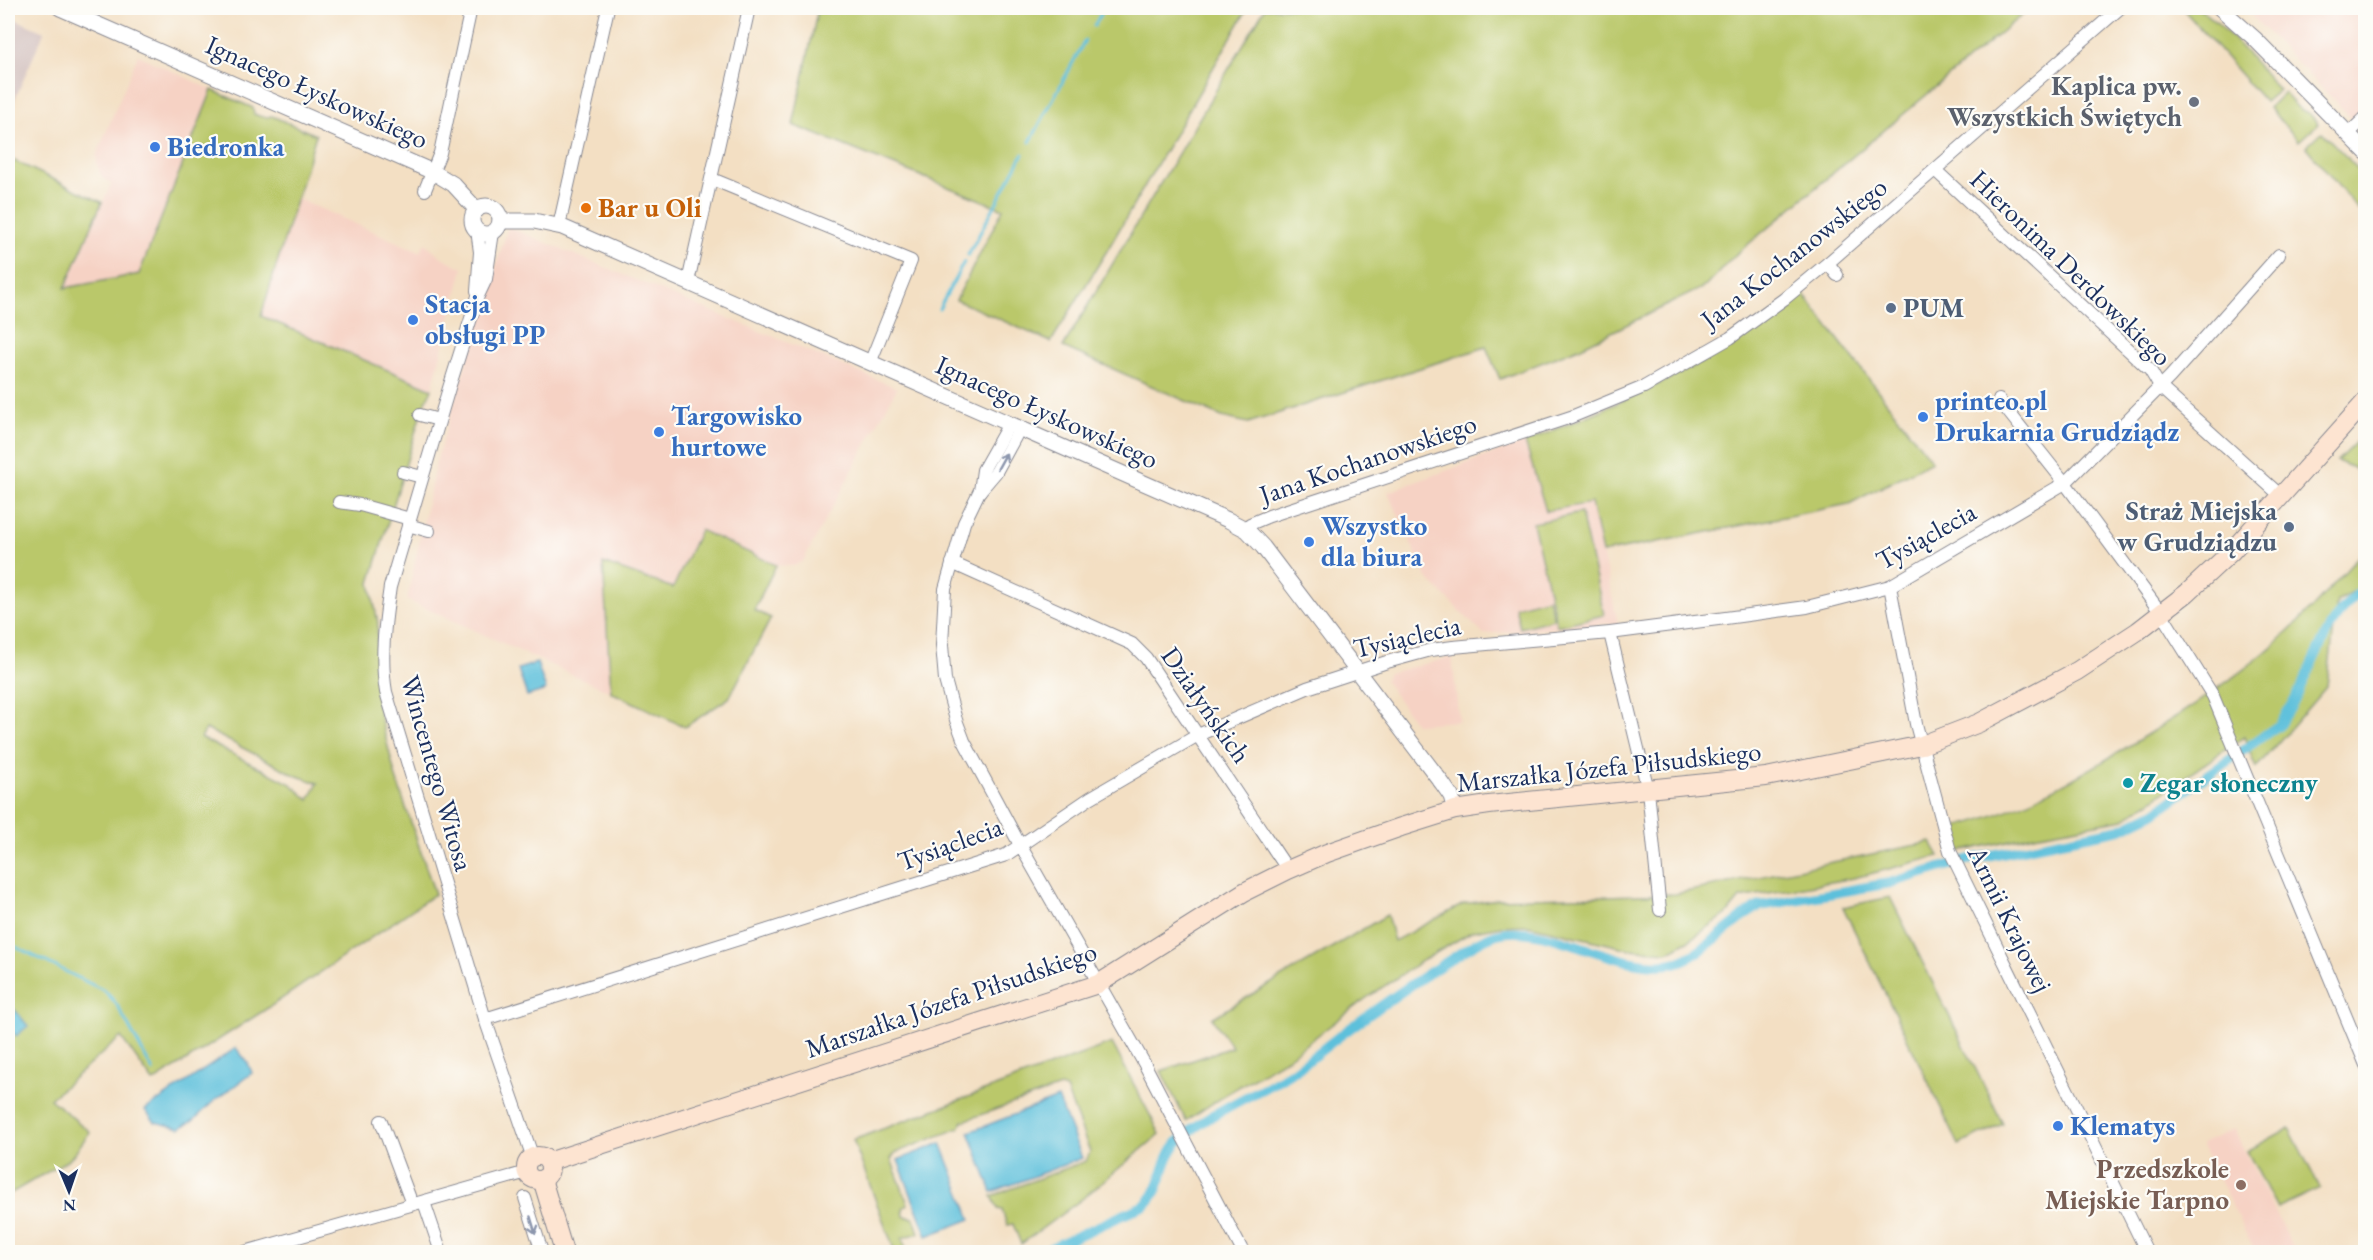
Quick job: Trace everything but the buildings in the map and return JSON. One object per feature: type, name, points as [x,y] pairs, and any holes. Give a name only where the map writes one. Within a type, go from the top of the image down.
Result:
[{"type":"main road","name":"Marszałka Józefa Piłsudskiego","points":[[538,1168],[1098,984],[1244,892],[1288,870],[1361,840],[1455,810],[1756,779],[1922,745],[1979,723],[2084,667],[2138,631],[2205,577],[2366,401]]},
{"type":"main road","points":[[538,1168],[564,1252]]},
{"type":"street","name":"Ignacego Łyskowskiego","points":[[60,8],[433,172],[453,184],[477,210]]},
{"type":"street","points":[[425,190],[440,153],[471,8]]},
{"type":"street","points":[[559,226],[608,8]]},
{"type":"street","points":[[688,282],[748,8]]},
{"type":"street","name":"Jana Kochanowskiego","points":[[1246,530],[1250,524],[1269,516],[1571,417],[1644,387],[1730,338],[1828,262],[2120,8]]},
{"type":"street","points":[[2220,8],[2254,38],[2366,152]]},
{"type":"street","points":[[2348,134],[2366,117]]},
{"type":"street","name":"Hieronima Derdowskiego","points":[[1935,170],[2150,370],[2160,387],[2281,496]]},
{"type":"street","points":[[711,179],[911,261],[870,363]]},
{"type":"street","points":[[485,206],[494,208],[500,216],[497,226],[484,234],[477,230],[473,218],[477,210],[485,206]]},
{"type":"street","name":"Ignacego Łyskowskiego","points":[[497,226],[534,221],[559,226],[1228,520],[1246,530],[1263,546],[1359,671],[1451,796],[1455,810]]},
{"type":"street","name":"Wincentego Witosa","points":[[497,226],[486,279],[478,296],[439,420],[395,569],[387,606],[383,663],[384,683],[485,1018],[538,1168]]},
{"type":"street","name":"Wincentego Witosa","points":[[477,230],[480,252],[478,296]]},
{"type":"street","name":"Tysiąclecia","points":[[485,1018],[1006,855],[1090,798],[1198,735],[1271,702],[1359,671],[1431,650],[1610,633],[1808,607],[1890,586],[2065,483],[2160,387],[2279,255]]},
{"type":"street","points":[[1828,262],[1837,275]]},
{"type":"street","points":[[1999,400],[2065,483],[2161,613],[2213,696],[2366,1065]]},
{"type":"street","points":[[420,415],[439,420]]},
{"type":"street","points":[[1015,426],[996,472],[979,492],[964,524],[945,589],[942,618],[945,680],[956,720],[964,741],[1020,845],[1144,1063],[1243,1252]]},
{"type":"street","points":[[403,472],[422,477]]},
{"type":"street","points":[[339,502],[360,505],[429,531]]},
{"type":"street","name":"Działyńskich","points":[[952,563],[1132,644],[1146,657],[1288,870]]},
{"type":"street","name":"Armii Krajowej","points":[[1890,586],[1922,745],[1950,851],[2146,1252]]},
{"type":"street","points":[[1610,633],[1648,790],[1659,910]]},
{"type":"street","points":[[381,1121],[441,1252]]},
{"type":"street","name":"Marszałka Józefa Piłsudskiego","points":[[245,1252],[538,1168]]},
{"type":"street","points":[[525,1198],[542,1252]]},
{"type":"shaded area","points":[[2244,8],[2365,8],[2365,106],[2352,119]]},
{"type":"shaded area","points":[[8,16],[44,32],[8,115]]},
{"type":"shaded area","points":[[138,55],[212,90],[139,274],[65,289],[111,184],[102,177],[97,165],[97,154]]},
{"type":"shaded area","points":[[296,198],[420,252],[425,243],[443,258],[463,268],[432,389],[261,316]]},
{"type":"shaded area","name":"Targowisko hurtowe","points":[[508,227],[897,388],[803,561],[794,566],[776,565],[756,556],[673,589],[603,564],[611,692],[407,600],[436,462]]},
{"type":"shaded area","points":[[1525,442],[1546,511],[1591,503],[1618,623],[1483,634],[1427,578],[1388,492]]},
{"type":"shaded area","points":[[1452,657],[1459,721],[1416,724],[1385,681],[1389,673]]},
{"type":"shaded area","name":"Przedszkole Miejskie Tarpno","points":[[2234,1129],[2295,1252],[2255,1252],[2201,1144]]},
{"type":"green space","points":[[2191,7],[2204,12],[2239,44],[2279,90],[2265,102],[2182,8]]},
{"type":"green space","points":[[818,8],[1248,8],[1108,249],[1051,342],[956,300],[1003,209],[793,125]]},
{"type":"green space","points":[[1265,8],[2030,8],[1733,257],[1706,286],[1579,348],[1500,379],[1486,347],[1248,423],[1222,417],[1063,347]]},
{"type":"green space","points":[[212,90],[253,108],[254,114],[263,117],[272,116],[316,135],[261,316],[432,389],[422,410],[370,583],[378,623],[375,673],[377,704],[396,778],[435,894],[271,1006],[153,1082],[121,1037],[50,1099],[90,1132],[70,1159],[8,1195],[8,158],[102,202],[65,288],[139,274]],"holes":[[[206,729],[297,776],[318,783],[309,800],[291,784],[201,738]]]},
{"type":"green space","points":[[2284,93],[2299,109],[2310,114],[2318,124],[2299,141],[2269,108]]},
{"type":"green space","points":[[2322,132],[2365,176],[2365,218],[2306,147]]},
{"type":"green space","points":[[1801,291],[1932,461],[1849,504],[1602,553],[1591,503],[1546,511],[1525,442],[1636,395],[1714,356],[1740,339]]},
{"type":"green space","points":[[2365,433],[2365,473],[2337,461]]},
{"type":"green space","points":[[1581,513],[1604,615],[1557,626],[1533,523]]},
{"type":"green space","points":[[700,530],[776,565],[754,610],[771,618],[729,698],[685,727],[611,692],[603,563],[673,588]]},
{"type":"green space","points":[[2365,549],[2365,585],[2337,601],[2327,686],[2256,768],[2244,737],[2124,819],[2039,834],[1958,852],[1952,828],[2004,811],[2054,789],[2185,711],[2241,672],[2301,619]]},
{"type":"green space","points":[[1548,598],[1554,619],[1520,628],[1515,607]]},
{"type":"green space","points":[[1931,842],[1939,856],[1854,878],[1740,898],[1727,914],[1688,941],[1667,952],[1629,949],[1528,925],[1501,926],[1473,931],[1365,999],[1288,1058],[1186,1121],[1161,1071],[1232,1047],[1212,1018],[1387,915],[1394,941],[1464,904],[1498,899],[1675,894]]},
{"type":"green space","points":[[1890,897],[2003,1124],[1959,1145],[1843,907]]},
{"type":"green space","points":[[1112,1043],[1160,1134],[1082,1199],[1021,1244],[1013,1224],[1007,1225],[1002,1210],[998,1209],[992,1196],[1086,1161],[1090,1152],[1066,1089],[1060,1087],[963,1121],[959,1128],[895,1153],[891,1159],[908,1204],[903,1208],[904,1216],[914,1218],[919,1233],[902,1238],[907,1252],[895,1252],[853,1140]]},
{"type":"green space","points":[[2289,1128],[2320,1188],[2277,1208],[2247,1151]]},
{"type":"water","points":[[537,663],[546,690],[527,696],[518,669]]},
{"type":"water","points":[[14,1009],[28,1026],[16,1036],[8,1026],[8,1016]]},
{"type":"water","points":[[236,1048],[248,1063],[252,1073],[214,1101],[193,1121],[180,1128],[155,1122],[145,1110]]},
{"type":"water","points":[[1058,1098],[1082,1158],[992,1192],[969,1132]]},
{"type":"water","points":[[941,1143],[971,1219],[927,1236],[898,1160]]},
{"type":"waterway","points":[[1094,26],[1104,8]]},
{"type":"waterway","points":[[1030,142],[1085,40]]},
{"type":"waterway","points":[[968,255],[1023,154]]},
{"type":"waterway","points":[[939,309],[964,262]]},
{"type":"waterway","points":[[1042,1252],[1145,1205],[1156,1191],[1172,1149],[1190,1131],[1219,1112],[1294,1071],[1405,989],[1470,947],[1497,934],[1516,932],[1538,934],[1631,962],[1653,965],[1674,963],[1695,954],[1760,906],[1890,883],[1967,860],[2121,829],[2154,813],[2279,725],[2300,690],[2327,632],[2351,600],[2366,588]]},
{"type":"waterway","points":[[8,943],[105,991],[117,1005],[153,1071]]},
{"type":"place","name":"Kaplica pw. Wszystkich Świętych","points":[[2194,102]]},
{"type":"place","name":"Biedronka","points":[[155,147]]},
{"type":"place","name":"Bar u Oli","points":[[586,208]]},
{"type":"place","name":"PUM","points":[[1891,308]]},
{"type":"place","name":"Stacja obsługi PP","points":[[413,320]]},
{"type":"place","name":"printeo.pl Drukarnia Grudziądz","points":[[1923,417]]},
{"type":"place","name":"Targowisko hurtowe","points":[[659,432]]},
{"type":"place","name":"Straż Miejska w Grudziądzu","points":[[2289,527]]},
{"type":"place","name":"Wszystko dla biura","points":[[1309,542]]},
{"type":"place","name":"Zegar słoneczny","points":[[2128,783]]},
{"type":"place","name":"Klematys","points":[[2058,1126]]},
{"type":"place","name":"Przedszkole Miejskie Tarpno","points":[[2241,1185]]}]
